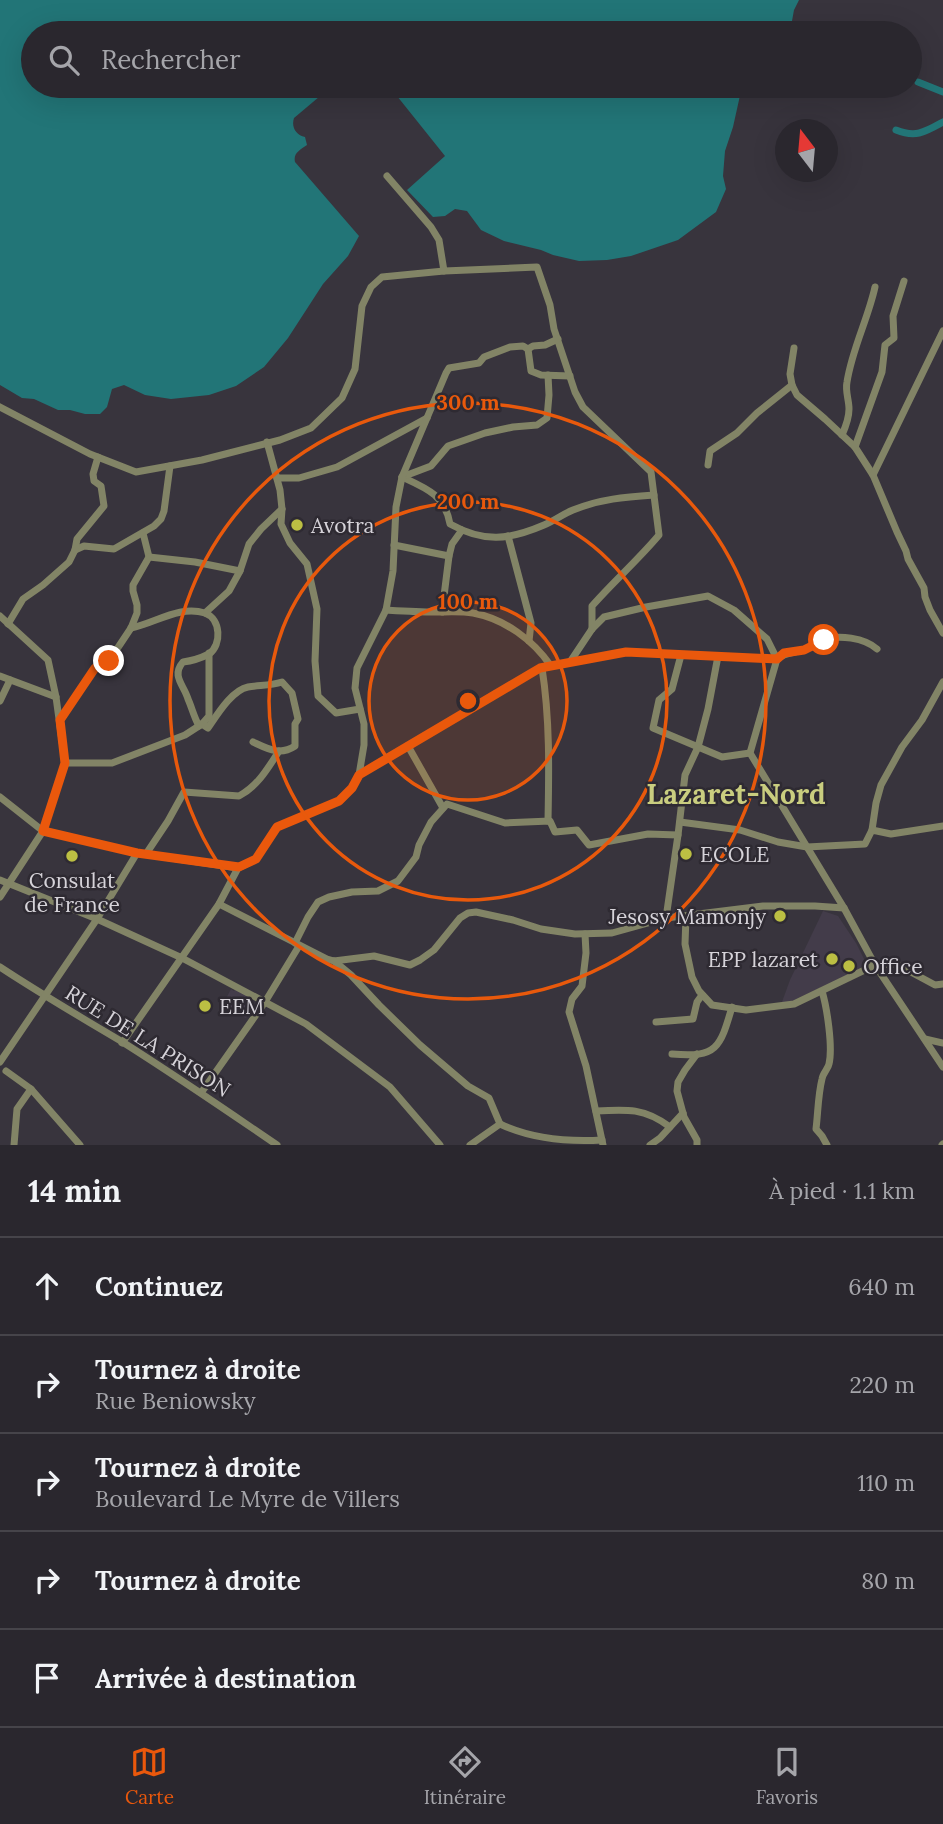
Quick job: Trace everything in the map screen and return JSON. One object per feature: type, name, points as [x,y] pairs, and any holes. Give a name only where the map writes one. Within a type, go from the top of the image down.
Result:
[{"type":"street","points":[[387,176],[439,240],[444,271]]},
{"type":"street","points":[[0,407],[98,457],[136,472],[202,460],[280,440],[311,428],[342,398],[355,369],[362,306],[371,287],[382,278],[444,271],[537,267],[575,392],[583,407],[651,471],[659,535],[592,606],[592,629]]},
{"type":"street","points":[[855,447],[882,372],[884,345],[894,338],[893,316],[904,281]]},
{"type":"street","points":[[842,435],[849,409],[846,385],[850,366],[875,287]]},
{"type":"street","points":[[873,475],[943,331]]},
{"type":"street","points":[[528,349],[558,340]]},
{"type":"street","points":[[0,797],[43,831],[137,853],[239,867],[256,859],[277,827],[339,801],[352,788],[359,775],[364,745],[363,724],[355,688],[357,668],[386,610],[393,571],[396,507],[402,477],[426,418],[449,368],[479,363],[484,357],[510,347],[523,346],[528,349]]},
{"type":"street","points":[[794,348],[790,374],[797,395],[855,447],[873,475],[908,559],[924,588],[930,610],[943,633]]},
{"type":"street","points":[[528,349],[531,371],[541,375],[570,376]]},
{"type":"street","points":[[402,477],[431,466],[448,446],[485,433],[537,425],[547,418],[548,375]]},
{"type":"street","points":[[708,465],[710,451],[737,433],[792,385]]},
{"type":"street","points":[[277,478],[299,478],[337,467],[426,418]]},
{"type":"street","points":[[267,442],[280,490],[281,524],[290,543],[307,564],[317,608],[315,661],[318,696],[336,713],[360,709]]},
{"type":"street","points":[[8,624],[23,598],[69,562],[77,538],[104,506],[101,486],[94,481],[93,474],[98,457]]},
{"type":"street","points":[[75,550],[84,546],[114,549],[154,526],[161,519],[167,497],[170,466]]},
{"type":"street","points":[[402,477],[437,495],[448,513],[450,524],[478,536],[493,538],[543,525],[573,510],[615,498],[654,495]]},
{"type":"street","points":[[205,613],[229,592],[249,544],[261,528],[282,509]]},
{"type":"street","points":[[442,612],[449,556],[453,544],[463,530]]},
{"type":"street","points":[[60,720],[95,668],[109,661],[131,628],[137,613],[133,585],[149,556],[143,533]]},
{"type":"street","points":[[508,536],[531,624],[529,641]]},
{"type":"street","points":[[394,545],[449,556]]},
{"type":"street","points":[[149,556],[240,571]]},
{"type":"street","points":[[569,662],[592,629],[604,617],[708,596],[734,610],[767,639],[777,659]]},
{"type":"street","points":[[386,610],[470,612],[491,617],[529,641],[551,666]]},
{"type":"street","points":[[131,628],[185,611],[205,613],[216,622],[218,631],[215,648],[179,666],[180,685],[200,725],[208,727],[227,702],[244,687],[267,687],[282,682],[292,693],[298,719],[295,724],[295,746],[287,751],[273,751],[253,742]]},
{"type":"street","points":[[0,616],[48,660],[65,763],[43,831],[0,897]]},
{"type":"street","points":[[877,649],[870,643],[832,637],[804,650],[784,653],[777,659],[750,754],[844,908],[875,965],[943,1067]]},
{"type":"street","points":[[359,775],[542,668],[626,652],[777,659]]},
{"type":"street","points":[[65,763],[112,763],[185,735],[200,725],[209,716],[209,653]]},
{"type":"street","points":[[681,654],[672,689],[659,700],[653,728],[722,757],[750,754]]},
{"type":"street","points":[[666,918],[685,775],[698,747],[718,656]]},
{"type":"street","points":[[542,668],[549,756],[548,821],[555,832],[577,830],[589,845],[648,834],[678,835]]},
{"type":"street","points":[[0,676],[56,697]]},
{"type":"street","points":[[0,701],[10,680]]},
{"type":"street","points":[[680,822],[740,830],[778,842],[807,847],[865,844],[872,830],[881,785],[943,682]]},
{"type":"street","points":[[408,746],[443,808]]},
{"type":"street","points":[[146,853],[184,792],[239,796],[265,775],[279,751]]},
{"type":"street","points":[[201,1093],[265,1002],[318,902],[352,892],[377,891],[398,881],[416,857],[431,822],[447,804],[505,824],[548,821]]},
{"type":"street","points":[[872,830],[891,834],[943,826]]},
{"type":"street","points":[[0,1062],[97,919],[137,853]]},
{"type":"street","points":[[122,1042],[219,904],[239,867]]},
{"type":"street","points":[[0,880],[97,919],[182,958],[306,1024],[390,1087],[440,1145]]},
{"type":"street","points":[[219,904],[327,959],[334,961],[374,956],[410,965],[434,950],[460,918],[468,913],[476,912],[513,920],[541,929],[585,934],[612,933],[666,918],[763,906],[844,908]]},
{"type":"street","points":[[686,916],[685,944],[692,977],[702,995],[712,1004],[746,1010],[794,1004],[875,965],[896,964],[935,985],[943,984]]},
{"type":"street","points":[[334,961],[420,1045],[468,1086],[489,1098],[500,1124],[547,1138],[603,1142],[584,1057],[569,1012],[572,999],[582,986],[585,934]]},
{"type":"street","name":"RUE DE LA PRISON","points":[[0,967],[122,1042],[276,1145]]},
{"type":"street","points":[[822,991],[829,1034],[829,1065],[821,1083],[816,1129],[827,1145]]},
{"type":"street","points":[[656,1022],[692,1019],[702,995]]},
{"type":"street","points":[[672,1054],[697,1054],[709,1052],[716,1047],[723,1037],[732,1007]]},
{"type":"street","points":[[925,1040],[943,1043]]},
{"type":"street","points":[[697,1054],[678,1082],[677,1091],[697,1145]]},
{"type":"street","points":[[6,1071],[31,1089],[80,1145]]},
{"type":"street","points":[[14,1145],[17,1109],[31,1089]]},
{"type":"street","points":[[596,1111],[643,1112],[657,1117],[670,1127]]},
{"type":"street","points":[[650,1145],[683,1113]]},
{"type":"street","points":[[470,1145],[500,1124]]},
{"type":"shaded area","name":"EPP lazaret","points":[[823,911],[838,916],[866,963],[858,970],[790,1002],[782,1002],[790,980]]},
{"type":"shaded area","points":[[231,989],[251,997],[247,1003],[253,1006],[246,1018],[222,1006]]},
{"type":"water","points":[[0,0],[799,0],[792,21],[21,21],[21,98],[318,98],[294,118],[295,130],[305,137],[307,145],[296,154],[295,162],[359,236],[348,256],[323,284],[288,338],[264,367],[236,386],[209,395],[171,399],[145,395],[124,385],[112,389],[107,407],[100,414],[85,414],[58,410],[34,399],[22,398],[0,385]]},
{"type":"water","points":[[399,98],[739,98],[725,151],[723,176],[726,189],[716,212],[678,240],[631,256],[579,261],[504,241],[481,230],[467,211],[455,209],[445,216],[433,217],[407,190],[445,156]]},
{"type":"waterway","points":[[922,84],[943,92]]},
{"type":"waterway","points":[[896,130],[909,134],[920,133],[943,122]]},
{"type":"place","name":"Avotra","points":[[297,525]]},
{"type":"place","name":"ECOLE","points":[[686,854]]},
{"type":"place","name":"Consulat de France","points":[[72,856]]},
{"type":"place","name":"Jesosy Mamonjy","points":[[780,916]]},
{"type":"place","name":"EPP lazaret","points":[[832,959]]},
{"type":"place","name":"Office","points":[[849,966]]},
{"type":"place","name":"EEM","points":[[205,1006]]},
{"type":"district","name":"Lazaret-Nord","points":[[736,794]]},
{"type":"route","points":[[109,661],[95,668],[60,720],[65,763],[43,831],[137,853],[239,867],[256,859],[277,827],[339,801],[352,788],[359,775],[540,668],[626,652],[777,659],[784,653],[804,650],[824,640]]}]
